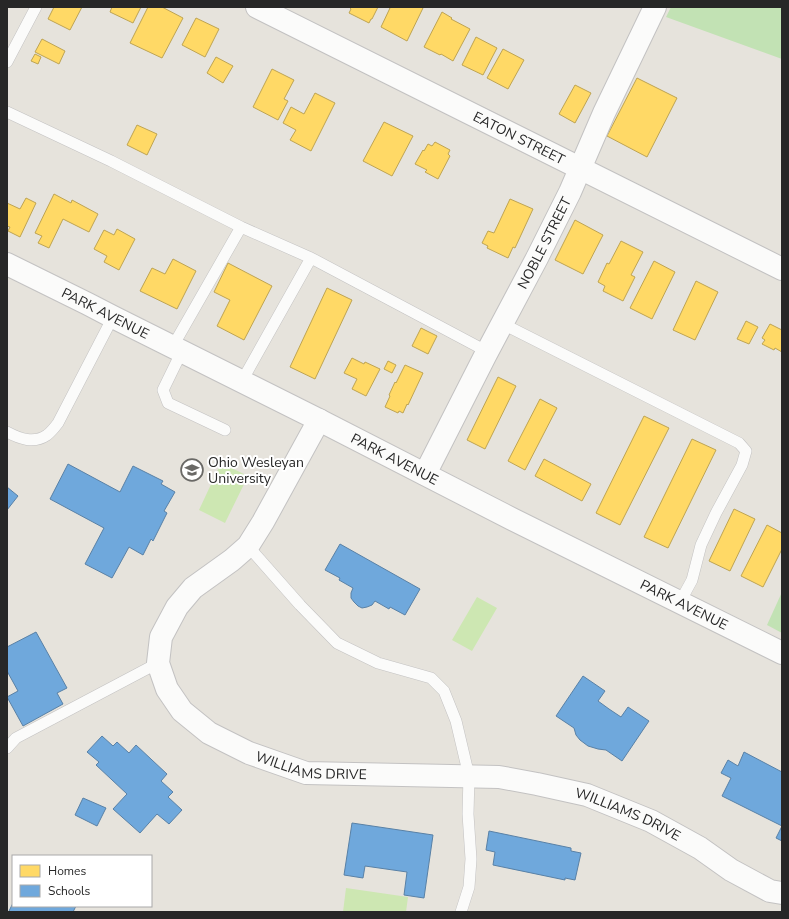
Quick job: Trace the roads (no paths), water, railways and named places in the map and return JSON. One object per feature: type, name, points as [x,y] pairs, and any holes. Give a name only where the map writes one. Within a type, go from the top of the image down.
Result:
[{"type":"street","name":"EATON STREET","points":[[257,7],[782,269]]},
{"type":"street","name":"NOBLE STREET","points":[[425,474],[570,192],[604,113],[655,7]]},
{"type":"street","name":"PARK AVENUE","points":[[7,264],[242,381],[526,526],[782,653]]},
{"type":"street","name":"WILLIAMS DRIVE","points":[[318,420],[263,522],[248,546],[232,560],[193,588],[177,607],[161,637],[158,663],[167,689],[182,711],[209,733],[249,754],[306,774],[498,777],[587,795],[651,821],[700,848],[731,870],[770,891],[782,893]]},
{"type":"lane","points":[[7,62],[36,7]]},
{"type":"lane","points":[[7,112],[111,161],[241,227],[311,258],[488,352]]},
{"type":"lane","points":[[225,430],[168,403],[163,390],[178,349],[241,227]]},
{"type":"lane","points":[[242,381],[311,258]]},
{"type":"lane","points":[[7,432],[19,438],[33,440],[46,435],[58,423],[113,317]]},
{"type":"lane","points":[[502,324],[740,444],[746,451],[742,464],[701,545],[692,580],[680,602]]},
{"type":"lane","points":[[248,546],[300,605],[337,643],[378,663],[431,678],[444,691],[456,721],[470,776],[468,814],[471,859],[469,887],[461,912]]},
{"type":"lane","points":[[7,748],[16,738],[158,663]]},
{"type":"place","name":"Ohio Wesleyan University","points":[[192,470]]}]
